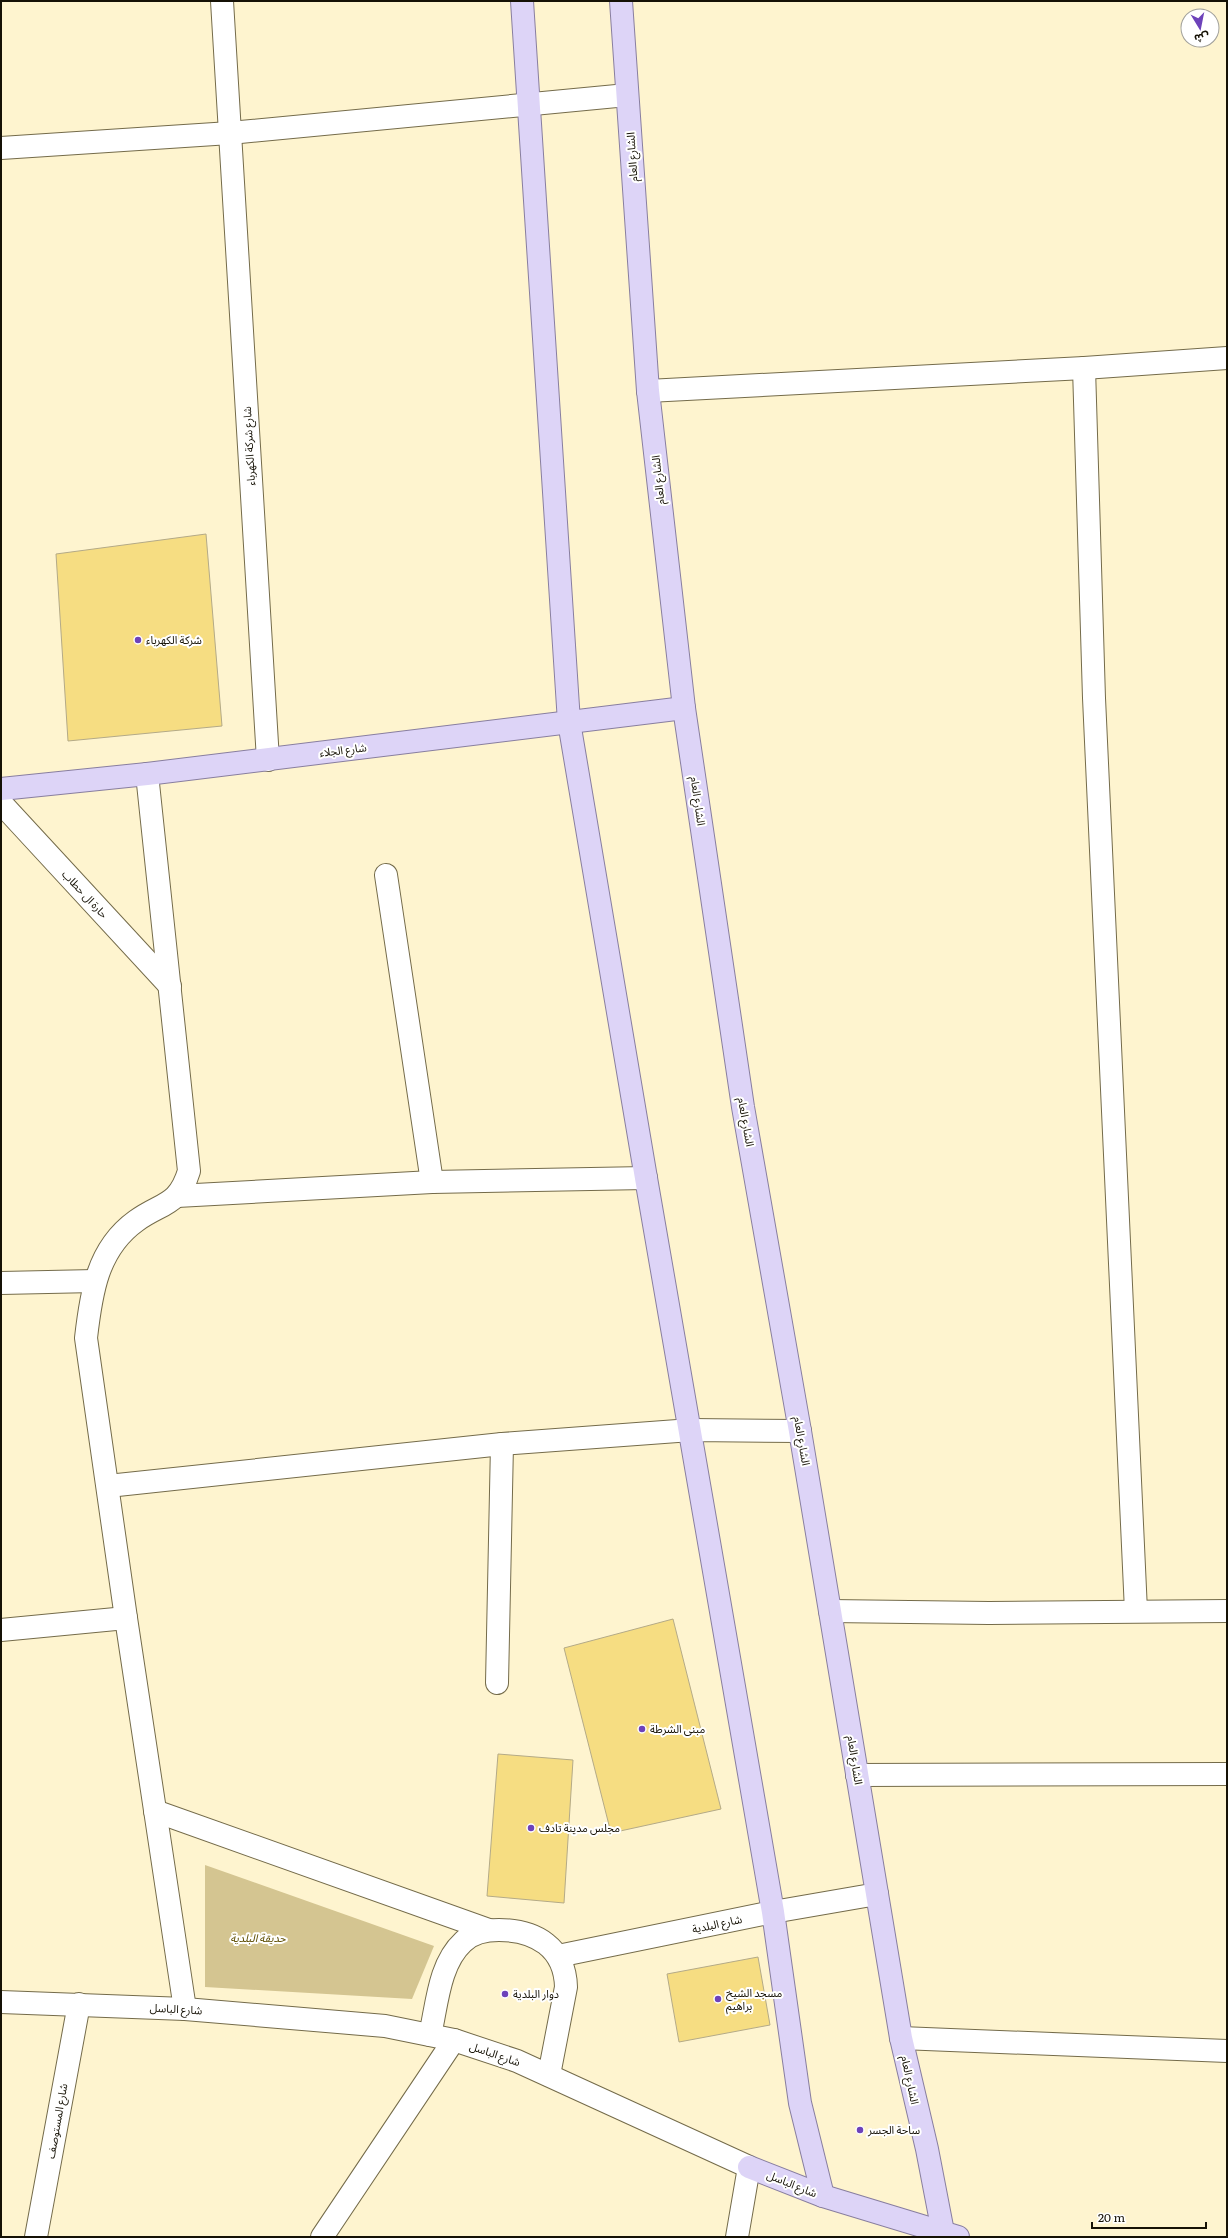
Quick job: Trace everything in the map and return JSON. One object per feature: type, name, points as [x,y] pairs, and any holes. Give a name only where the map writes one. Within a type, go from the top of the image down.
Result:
[{"type":"main road","points":[[522,1],[527,104],[569,722],[646,1178],[774,1912],[800,2103],[823,2196]]},
{"type":"main road","name":"الشارع العام","points":[[621,1],[648,391],[684,708],[743,1107],[800,1431],[901,2038],[927,2149],[950,2235]]},
{"type":"main road","name":"شارع الجلاء","points":[[1,790],[268,760],[684,708]]},
{"type":"main road","name":"شارع الباسل","points":[[749,2167],[823,2196],[950,2235]]},
{"type":"street","name":"شارع شركة الكهرباء","points":[[222,1],[268,760]]},
{"type":"street","points":[[1,148],[230,133],[627,95]]},
{"type":"street","points":[[648,391],[1084,368],[1227,358]]},
{"type":"street","points":[[1084,368],[1094,698],[1136,1612]]},
{"type":"street","points":[[147,774],[189,1171],[185,1185],[177,1196],[165,1205],[137,1220],[112,1244],[102,1262],[95,1281],[89,1309],[86,1338],[126,1618],[185,2009]]},
{"type":"street","name":"حارة ال حطاب","points":[[1,803],[170,986]]},
{"type":"street","points":[[386,875],[432,1182]]},
{"type":"street","points":[[177,1196],[432,1182],[646,1178]]},
{"type":"street","points":[[1,1282],[95,1281]]},
{"type":"street","points":[[108,1486],[502,1444],[690,1430],[800,1431]]},
{"type":"street","points":[[497,1683],[502,1444]]},
{"type":"street","points":[[830,1611],[988,1613],[1227,1611]]},
{"type":"street","points":[[1,1630],[126,1618]]},
{"type":"street","points":[[857,1776],[1227,1774]]},
{"type":"street","points":[[155,1811],[489,1930]]},
{"type":"street","name":"شارع البلدية","points":[[558,1956],[774,1912],[877,1894]]},
{"type":"street","points":[[430,2035],[444,1973],[455,1950],[463,1941],[475,1933],[489,1930],[511,1930],[530,1934],[551,1947],[564,1967],[566,1987],[550,2075]]},
{"type":"street","name":"شارع الباسل","points":[[1,2002],[185,2009],[385,2026],[454,2040],[505,2056],[550,2075],[749,2167]]},
{"type":"street","name":"شارع المستوصف","points":[[36,2237],[79,2004]]},
{"type":"street","points":[[901,2038],[1227,2051]]},
{"type":"street","points":[[322,2237],[454,2040]]},
{"type":"street","points":[[737,2237],[749,2167]]},
{"type":"green space","name":"حديقة البلدية","points":[[205,1865],[434,1946],[412,1999],[205,1987]]},
{"type":"building","name":"شركة الكهرباء","points":[[206,534],[222,726],[68,741],[56,554]]},
{"type":"building","name":"مبنى الشرطة","points":[[673,1619],[721,1809],[611,1833],[564,1648]]},
{"type":"building","name":"مجلس مدينة تادف","points":[[498,1754],[573,1760],[564,1903],[487,1896]]},
{"type":"building","name":"مسجد الشيخ براهيم","points":[[758,1957],[770,2025],[679,2042],[667,1974]]},
{"type":"place","name":"شركة الكهرباء","points":[[138,640]]},
{"type":"place","name":"مبنى الشرطة","points":[[642,1729]]},
{"type":"place","name":"مجلس مدينة تادف","points":[[531,1828]]},
{"type":"place","name":"دوار البلدية","points":[[505,1994]]},
{"type":"place","name":"مسجد الشيخ براهيم","points":[[718,1999]]},
{"type":"place","name":"ساحة الجسر","points":[[860,2130]]}]
